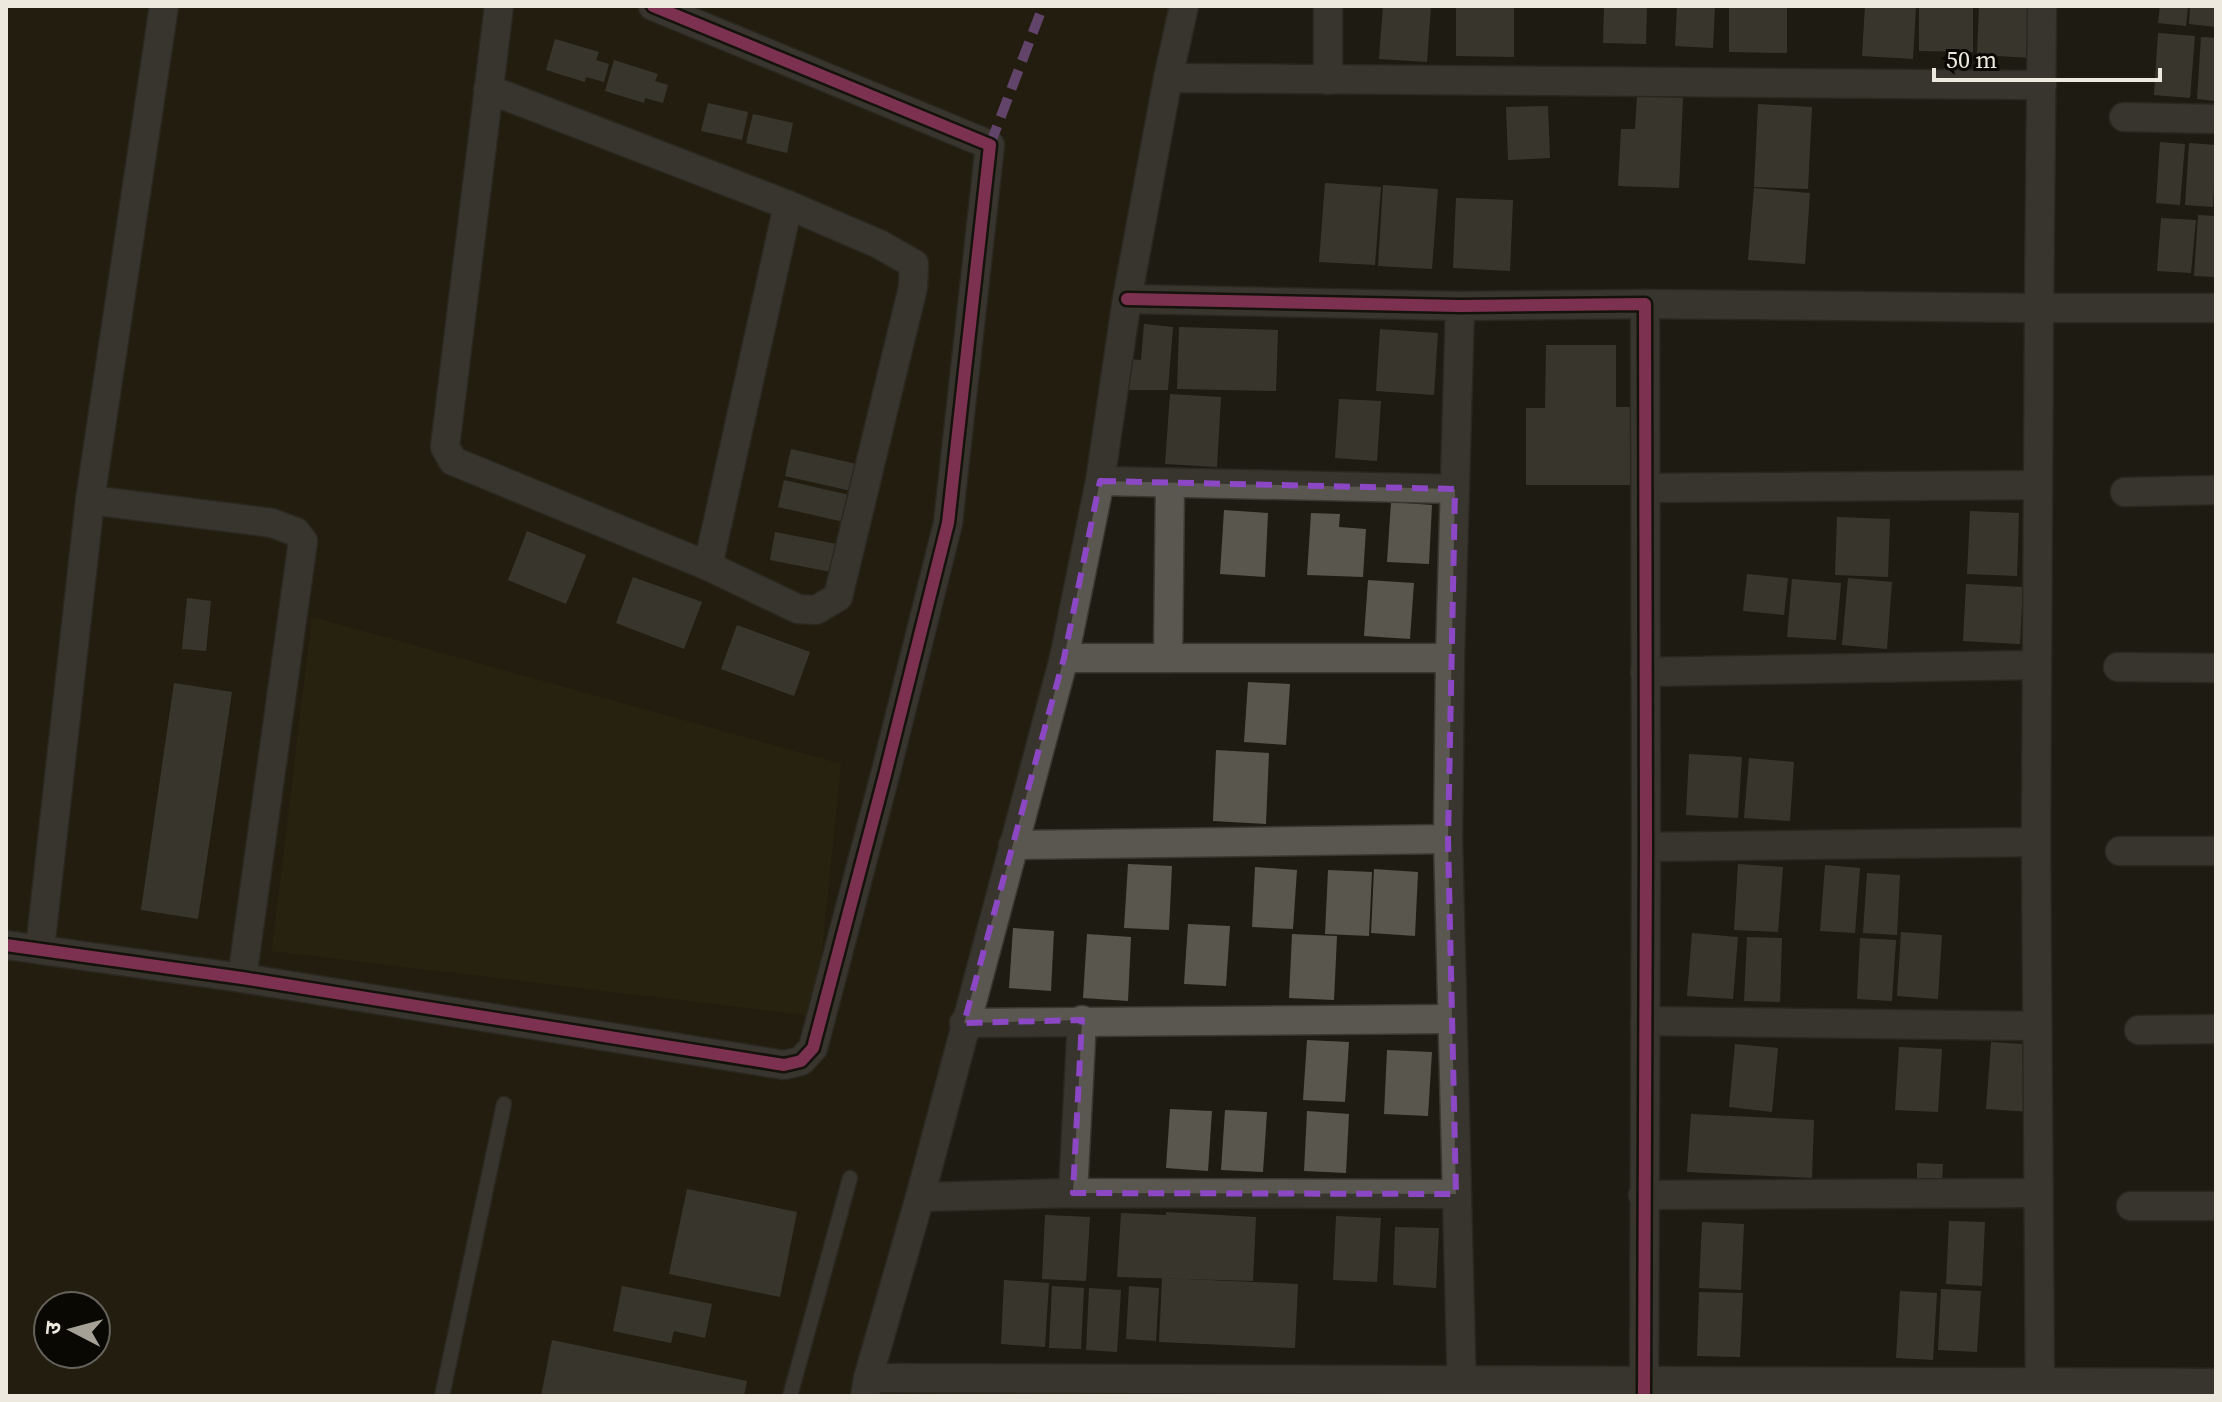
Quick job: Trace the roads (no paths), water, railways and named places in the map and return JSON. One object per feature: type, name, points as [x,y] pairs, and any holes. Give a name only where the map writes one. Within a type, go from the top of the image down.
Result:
[{"type":"street","points":[[40,949],[90,500],[164,6]]},
{"type":"street","points":[[488,89],[788,205],[879,244],[914,264],[913,287],[838,597],[816,610],[798,609],[708,566],[453,461],[445,447],[488,89],[499,6]]},
{"type":"street","points":[[6,945],[242,978],[784,1065],[801,1061],[813,1048],[948,523],[990,145],[653,6]]},
{"type":"street","points":[[1184,6],[1127,299],[1100,481],[1064,658],[867,1387],[2040,1390],[2216,1383]]},
{"type":"street","points":[[1328,6],[1328,80]]},
{"type":"street","points":[[2040,1390],[2036,485],[2042,6]]},
{"type":"street","points":[[1168,78],[2042,85]]},
{"type":"street","points":[[2124,117],[2216,119]]},
{"type":"street","points":[[708,566],[788,205]]},
{"type":"street","points":[[1127,299],[1460,306],[1645,304],[2216,308]]},
{"type":"street","points":[[1644,1389],[1645,304]]},
{"type":"street","points":[[1460,306],[1448,839],[1462,1387]]},
{"type":"street","points":[[1100,481],[1455,489]]},
{"type":"street","points":[[1168,658],[1170,483]]},
{"type":"street","points":[[1646,488],[2036,485]]},
{"type":"street","points":[[2125,492],[2216,490]]},
{"type":"street","points":[[90,500],[272,523],[296,532],[303,541],[242,978]]},
{"type":"street","points":[[1064,658],[1450,658]]},
{"type":"street","points":[[1645,672],[2036,665]]},
{"type":"street","points":[[2118,667],[2216,668]]},
{"type":"street","points":[[1013,845],[1448,839]]},
{"type":"street","points":[[1646,847],[2036,842]]},
{"type":"street","points":[[2120,851],[2216,851]]},
{"type":"street","points":[[964,1023],[1451,1019]]},
{"type":"street","points":[[1073,1193],[1082,1020]]},
{"type":"street","points":[[1645,1021],[2037,1026]]},
{"type":"street","points":[[2139,1030],[2216,1029]]},
{"type":"street","points":[[920,1197],[1073,1193],[1456,1194]]},
{"type":"street","points":[[1643,1195],[2037,1193]]},
{"type":"street","points":[[2131,1206],[2216,1206]]},
{"type":"lane","points":[[442,1396],[504,1104]]},
{"type":"lane","points":[[790,1396],[850,1178]]}]
